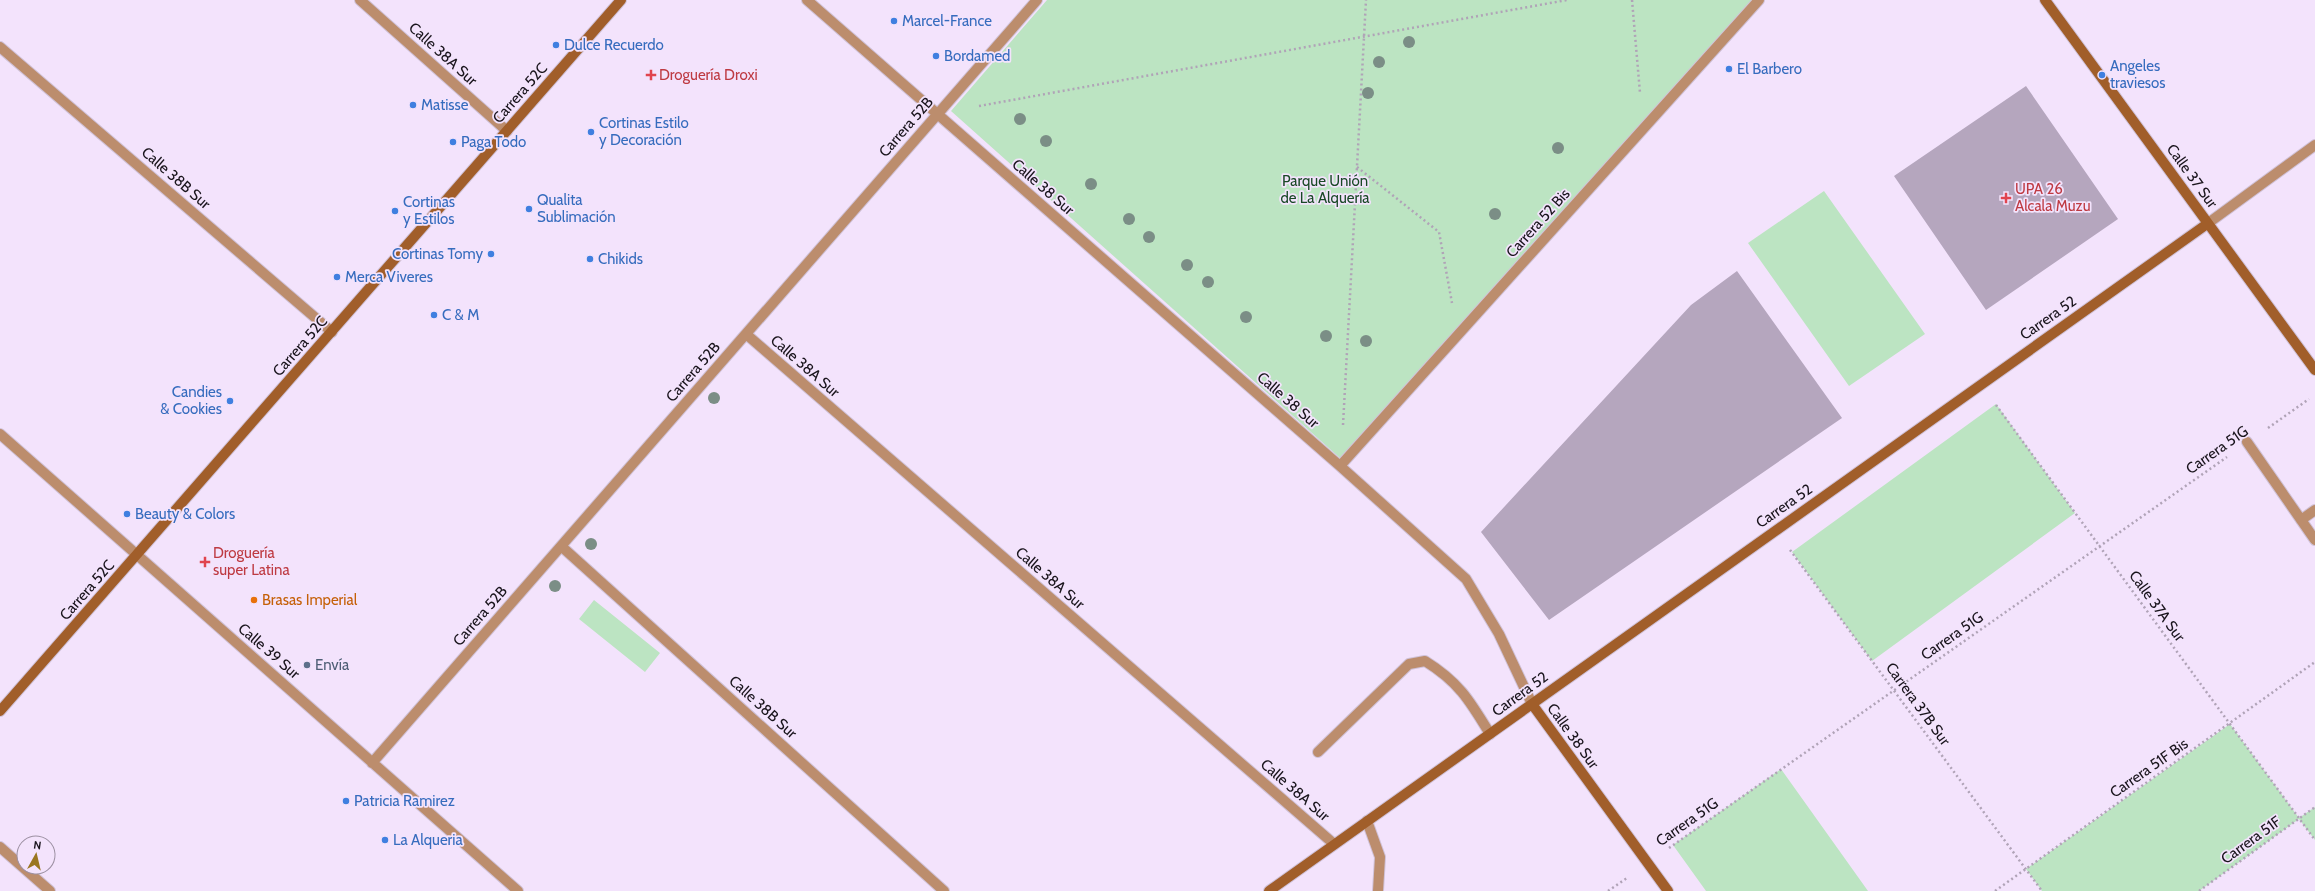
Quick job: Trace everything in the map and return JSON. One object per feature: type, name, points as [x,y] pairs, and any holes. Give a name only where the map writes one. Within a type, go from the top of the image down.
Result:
[{"type":"street","name":"Calle 38A Sur","points":[[360,0],[507,131]]},
{"type":"street","name":"Carrera 52C","points":[[0,711],[138,555],[620,0]]},
{"type":"street","name":"Calle 38 Sur","points":[[807,0],[1340,466],[1466,579],[1500,634],[1532,704],[1668,891]]},
{"type":"street","name":"Carrera 52B","points":[[372,763],[1037,0]]},
{"type":"street","name":"Carrera 52 Bis","points":[[1340,466],[1759,0]]},
{"type":"street","name":"Calle 37 Sur","points":[[2045,0],[2315,370]]},
{"type":"street","name":"Calle 38B Sur","points":[[0,47],[332,332]]},
{"type":"street","name":"Carrera 52","points":[[1269,891],[2208,224],[2315,145]]},
{"type":"street","name":"Calle 38A Sur","points":[[746,334],[1334,844]]},
{"type":"street","name":"Calle 39 Sur","points":[[0,434],[518,891]]},
{"type":"street","points":[[2247,442],[2315,540]]},
{"type":"street","points":[[2301,520],[2315,510]]},
{"type":"street","name":"Calle 38B Sur","points":[[561,546],[944,891]]},
{"type":"street","points":[[1318,752],[1409,664],[1425,661],[1446,674],[1466,696],[1490,734]]},
{"type":"street","points":[[1367,821],[1380,857],[1378,891]]},
{"type":"street","points":[[0,847],[50,891]]},
{"type":"path","points":[[1340,466],[1366,0]]},
{"type":"path","points":[[938,114],[1567,0]]},
{"type":"path","points":[[1632,0],[1643,128]]},
{"type":"path","points":[[1357,166],[1439,232],[1458,334]]},
{"type":"path","name":"Calle 37A Sur","points":[[1981,384],[2315,840]]},
{"type":"path","name":"Carrera 51G","points":[[1608,891],[2309,399]]},
{"type":"path","name":"Carrera 37B Sur","points":[[1776,530],[2042,891]]},
{"type":"path","name":"Carrera 51F Bis","points":[[1995,891],[2315,662]]},
{"type":"path","name":"Carrera 51F","points":[[2199,891],[2315,807]]},
{"type":"green space","name":"Parque Unión de La Alquería","points":[[1047,0],[1752,0],[1340,458],[951,111]]},
{"type":"green space","points":[[1824,191],[1925,334],[1849,386],[1748,243]]},
{"type":"green space","points":[[1996,404],[2075,513],[1872,661],[1792,552]]},
{"type":"green space","points":[[594,600],[660,653],[645,672],[579,619]]},
{"type":"green space","points":[[2230,724],[2299,818],[2315,807],[2315,840],[2299,819],[2199,891],[2042,891],[2026,869]]},
{"type":"green space","points":[[1781,769],[1868,891],[1706,891],[1673,845]]},
{"type":"building","name":"UPA 26 Alcala Muzu","points":[[2026,86],[2118,219],[1986,310],[1894,176]]},
{"type":"building","points":[[1737,271],[1842,418],[1549,620],[1481,532],[1691,305]]},
{"type":"place","name":"Marcel-France","points":[[894,21]]},
{"type":"place","name":"Dulce Recuerdo","points":[[556,45]]},
{"type":"place","name":"Bordamed","points":[[936,56]]},
{"type":"place","name":"El Barbero","points":[[1729,69]]},
{"type":"place","name":"Droguería Droxi","points":[[651,75]]},
{"type":"place","name":"Angeles traviesos","points":[[2102,75]]},
{"type":"place","name":"Matisse","points":[[413,105]]},
{"type":"place","name":"Cortinas Estilo y Decoración","points":[[591,132]]},
{"type":"place","name":"Paga Todo","points":[[453,142]]},
{"type":"place","name":"UPA 26 Alcala Muzu","points":[[2006,198]]},
{"type":"place","name":"Qualita Sublimación","points":[[529,209]]},
{"type":"place","name":"Cortinas y Estilos","points":[[395,211]]},
{"type":"place","name":"Cortinas Tomy","points":[[491,254]]},
{"type":"place","name":"Chikids","points":[[590,259]]},
{"type":"place","name":"Merca Viveres","points":[[337,277]]},
{"type":"place","name":"C & M","points":[[434,315]]},
{"type":"place","name":"Candies & Cookies","points":[[230,401]]},
{"type":"place","name":"Beauty & Colors","points":[[127,514]]},
{"type":"place","name":"Droguería super Latina","points":[[205,562]]},
{"type":"place","name":"Brasas Imperial","points":[[254,600]]},
{"type":"place","name":"Envía","points":[[307,665]]},
{"type":"place","name":"Patricia Ramirez","points":[[346,801]]},
{"type":"place","name":"La Alqueria","points":[[385,840]]}]
